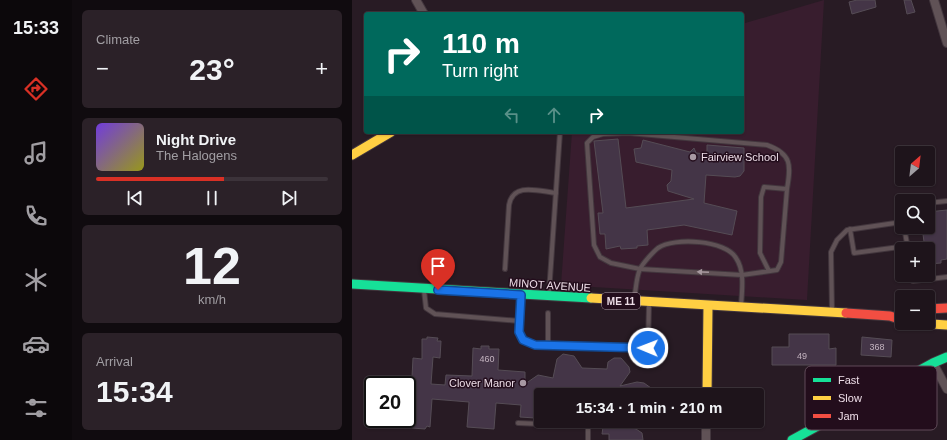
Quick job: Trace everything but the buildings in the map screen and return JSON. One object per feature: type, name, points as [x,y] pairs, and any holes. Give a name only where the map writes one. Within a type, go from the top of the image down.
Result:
[{"type":"main road","points":[[352,155],[389,134]]},
{"type":"main road","name":"MINOT AVENUE","points":[[352,284],[649,303],[895,315]]},
{"type":"main road","points":[[707,388],[708,306]]},
{"type":"main road","points":[[935,309],[947,308]]},
{"type":"main road","name":"MINOT AVENUE","points":[[890,316],[895,318]]},
{"type":"main road","points":[[935,324],[947,325]]},
{"type":"main road","points":[[928,366],[947,357]]},
{"type":"main road","points":[[792,440],[802,437],[814,430]]},
{"type":"street","points":[[416,0],[423,12]]},
{"type":"street","points":[[934,0],[947,44]]},
{"type":"street","points":[[937,370],[947,389]]},
{"type":"street","points":[[706,428],[706,440]]},
{"type":"lane","points":[[549,297],[560,134]]},
{"type":"lane","points":[[603,134],[593,137],[587,142],[594,245],[600,257],[612,263],[640,269],[742,275],[777,270],[780,262],[789,163],[785,155],[767,145],[640,134]]},
{"type":"lane","points":[[769,271],[760,253],[761,197],[764,187],[787,189]]},
{"type":"lane","points":[[505,270],[509,205],[513,194],[517,191],[524,190],[556,193]]},
{"type":"lane","points":[[935,202],[947,200]]},
{"type":"lane","points":[[832,313],[831,252],[837,240],[850,229],[895,223]]},
{"type":"lane","points":[[850,229],[854,253],[895,249]]},
{"type":"lane","points":[[634,302],[640,269],[658,248],[681,242],[706,243],[724,248],[736,257],[742,275],[741,308]]},
{"type":"lane","points":[[935,278],[947,277]]},
{"type":"lane","points":[[424,289],[426,308],[434,314],[519,321]]},
{"type":"lane","points":[[521,295],[519,332],[523,340],[535,345],[648,348],[649,303]]},
{"type":"lane","points":[[548,313],[548,345]]},
{"type":"lane","points":[[518,423],[588,426],[588,440]]},
{"type":"shaded area","name":"Fairview School","points":[[824,0],[807,300],[561,285],[572,134],[744,134],[744,23]]},
{"type":"traffic: fast","points":[[352,284],[591,298]]},
{"type":"traffic: fast","points":[[928,366],[947,357]]},
{"type":"traffic: fast","points":[[792,440],[810,430]]},
{"type":"traffic: slow","points":[[352,155],[388,134]]},
{"type":"traffic: slow","points":[[591,298],[846,313]]},
{"type":"traffic: slow","points":[[707,388],[708,306]]},
{"type":"traffic: slow","points":[[935,324],[947,325]]},
{"type":"traffic: jam","points":[[935,309],[947,308]]},
{"type":"traffic: jam","points":[[846,313],[895,318]]},
{"type":"place","name":"Fairview School","points":[[693,157]]},
{"type":"place","name":"Clover Manor","points":[[523,383]]},
{"type":"route","points":[[438,290],[521,295],[519,332],[523,340],[535,345],[648,348]]}]
